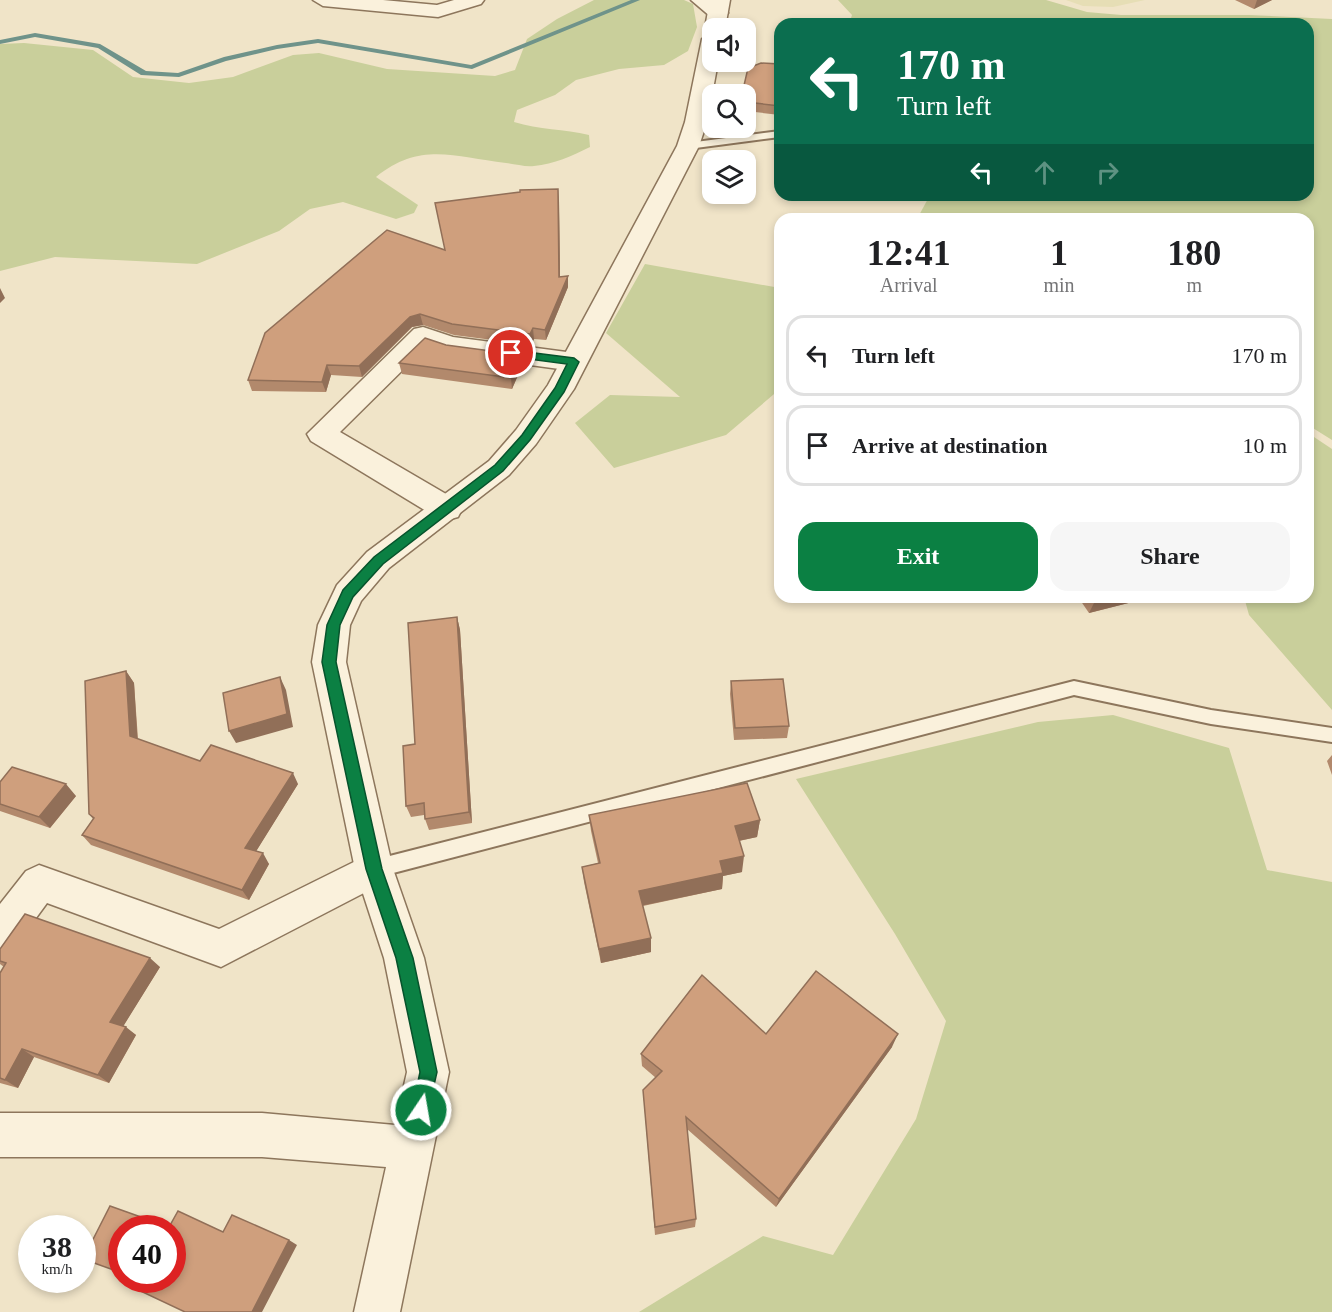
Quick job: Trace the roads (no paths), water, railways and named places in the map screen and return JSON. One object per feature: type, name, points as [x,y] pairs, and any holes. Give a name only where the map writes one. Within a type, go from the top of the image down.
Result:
[{"type":"street","points":[[323,0],[438,11],[474,0]]},
{"type":"street","points":[[701,0],[714,18]]},
{"type":"street","points":[[377,1312],[428,1072],[404,958],[374,869],[329,662],[334,625],[348,594],[378,560],[499,468],[526,437],[560,389],[688,146],[696,122],[706,72]]},
{"type":"street","points":[[447,509],[321,434],[423,335],[448,345],[574,362]]},
{"type":"street","points":[[0,935],[39,883],[221,948],[374,869]]},
{"type":"street","points":[[0,1135],[262,1135],[413,1148]]},
{"type":"lane","points":[[688,146],[774,135]]},
{"type":"lane","points":[[374,869],[1074,688],[1211,717],[1332,735]]},
{"type":"waterway","points":[[0,42],[35,35],[100,46],[144,73],[179,75],[224,59],[277,47],[318,41],[472,67],[637,0]]}]
